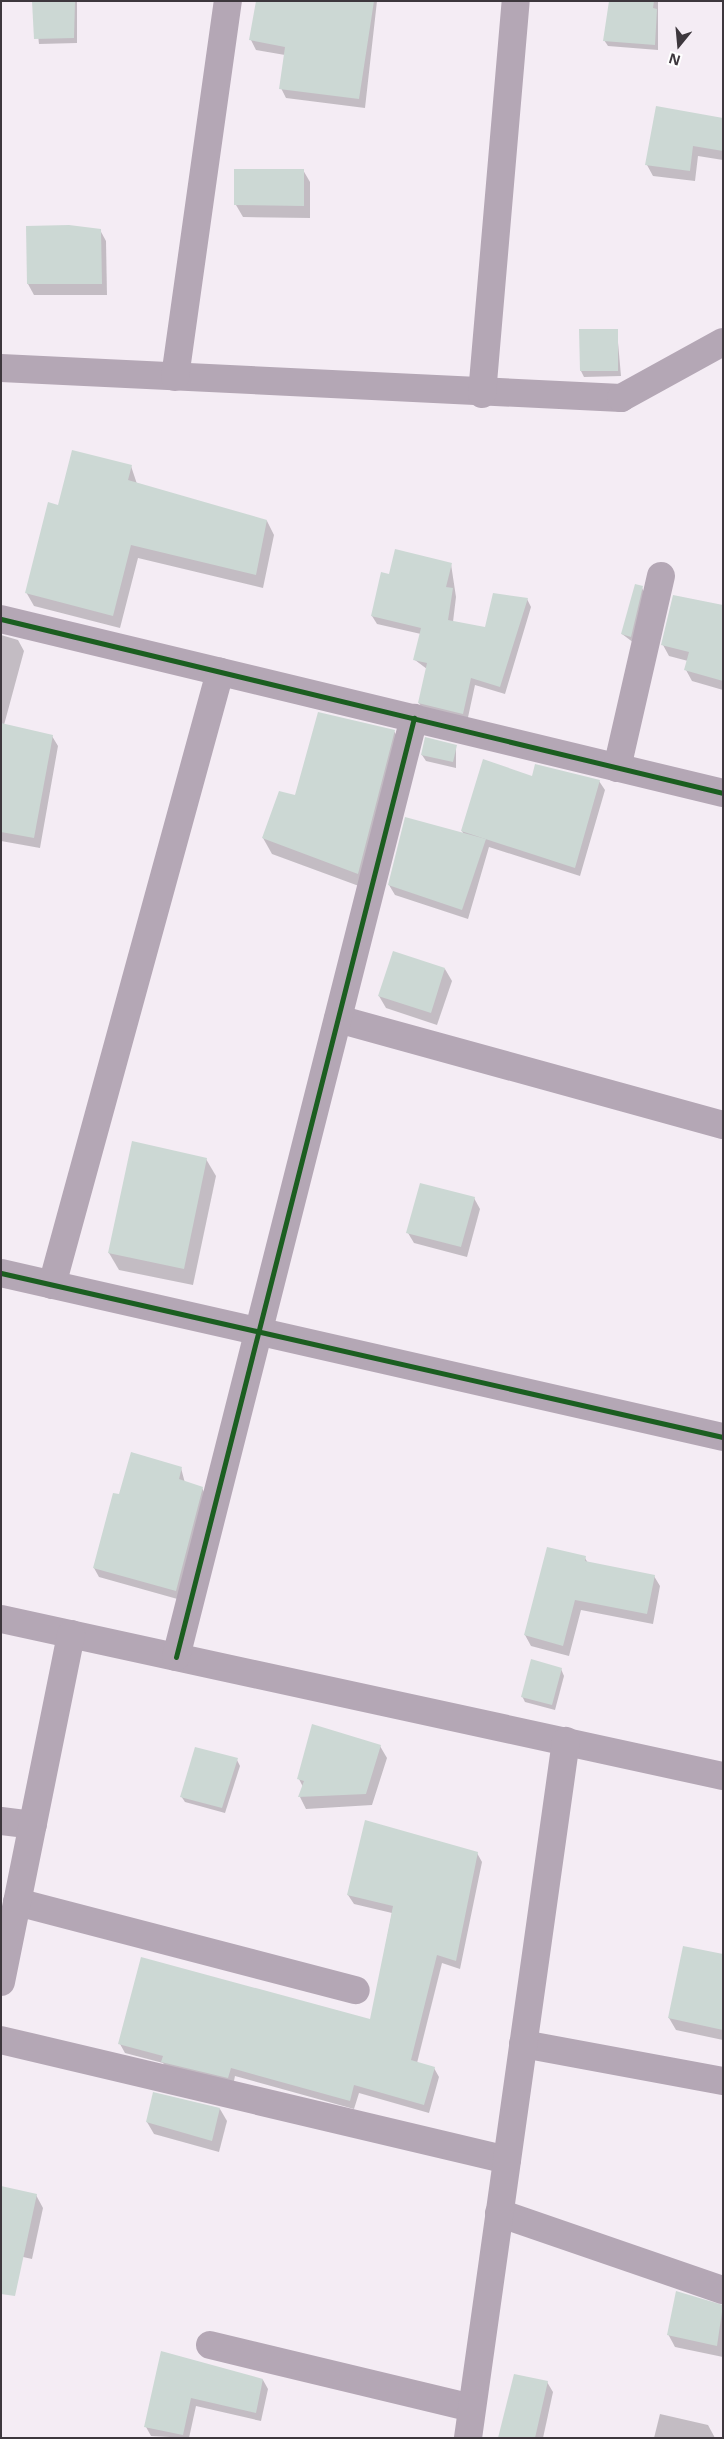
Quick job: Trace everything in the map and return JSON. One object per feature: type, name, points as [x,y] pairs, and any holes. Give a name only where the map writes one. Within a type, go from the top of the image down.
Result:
[{"type":"street","points":[[175,377],[228,1]]},
{"type":"street","points":[[482,394],[516,1]]},
{"type":"street","points":[[1,368],[482,394],[621,398],[723,342]]},
{"type":"street","points":[[617,768],[660,576]]},
{"type":"street","points":[[1,619],[723,793]]},
{"type":"street","points":[[52,1285],[220,672]]},
{"type":"street","points":[[176,1657],[414,718]]},
{"type":"street","points":[[338,1019],[723,1125]]},
{"type":"street","points":[[1,1273],[723,1437]]},
{"type":"street","points":[[1,1620],[723,1776]]},
{"type":"street","points":[[1,1982],[71,1634]]},
{"type":"street","points":[[468,2438],[566,1741]]},
{"type":"street","points":[[1,1821],[32,1825]]},
{"type":"street","points":[[17,1902],[356,1990]]},
{"type":"street","points":[[1,2040],[507,2160]]},
{"type":"street","points":[[523,2044],[723,2081]]},
{"type":"street","points":[[500,2213],[723,2290]]},
{"type":"street","points":[[210,2345],[472,2408]]},
{"type":"building","points":[[32,1],[75,1],[74,38],[34,39]]},
{"type":"building","points":[[256,1],[374,1],[359,99],[279,89],[285,47],[249,40]]},
{"type":"building","points":[[609,1],[654,1],[653,8],[657,9],[655,45],[603,41]]},
{"type":"building","points":[[656,106],[723,118],[723,151],[693,146],[690,171],[645,165]]},
{"type":"building","points":[[234,169],[304,169],[304,206],[234,205]]},
{"type":"building","points":[[69,225],[101,229],[102,284],[27,284],[26,226]]},
{"type":"building","points":[[579,329],[618,329],[618,371],[580,371]]},
{"type":"building","points":[[72,450],[132,465],[128,480],[267,520],[256,575],[131,545],[113,616],[25,593],[48,502],[58,505]]},
{"type":"building","points":[[395,549],[452,563],[446,587],[453,588],[448,620],[485,627],[493,593],[528,598],[500,687],[471,678],[463,714],[418,703],[427,663],[413,660],[421,628],[371,616],[381,572],[389,574]]},
{"type":"building","points":[[635,584],[643,586],[631,637],[621,634]]},
{"type":"building","points":[[673,595],[723,605],[723,681],[684,670],[689,652],[661,645]]},
{"type":"building","points":[[318,712],[395,730],[358,874],[262,838],[279,791],[295,795]]},
{"type":"building","points":[[1,723],[53,735],[34,838],[1,832]]},
{"type":"building","points":[[425,737],[457,745],[453,762],[421,755]]},
{"type":"building","points":[[483,759],[532,776],[535,764],[600,780],[575,868],[461,831]]},
{"type":"building","points":[[405,817],[486,839],[462,910],[388,885]]},
{"type":"building","points":[[393,951],[445,968],[431,1013],[378,996]]},
{"type":"building","points":[[132,1141],[207,1158],[184,1269],[108,1253]]},
{"type":"building","points":[[420,1183],[475,1197],[461,1247],[406,1233]]},
{"type":"building","points":[[131,1452],[182,1467],[179,1479],[203,1487],[176,1591],[93,1568],[113,1493],[119,1494]]},
{"type":"building","points":[[547,1547],[586,1556],[585,1561],[655,1575],[647,1614],[575,1600],[563,1646],[524,1635]]},
{"type":"building","points":[[531,1659],[562,1668],[552,1705],[521,1697]]},
{"type":"building","points":[[312,1724],[381,1745],[366,1794],[298,1797],[304,1781],[297,1779]]},
{"type":"building","points":[[195,1747],[238,1758],[222,1808],[180,1797]]},
{"type":"building","points":[[365,1820],[478,1852],[456,1961],[437,1955],[411,2060],[435,2067],[424,2105],[354,2085],[350,2101],[231,2068],[228,2078],[161,2062],[163,2056],[118,2044],[141,1957],[370,2019],[393,1906],[347,1895]]},
{"type":"building","points":[[683,1946],[723,1954],[723,2030],[668,2018]]},
{"type":"building","points":[[153,2092],[220,2108],[212,2141],[146,2122]]},
{"type":"building","points":[[1,2186],[37,2194],[15,2296],[1,2294]]},
{"type":"building","points":[[676,2291],[723,2305],[717,2346],[667,2335]]},
{"type":"building","points":[[161,2351],[263,2379],[256,2413],[191,2398],[183,2435],[144,2427]]},
{"type":"building","points":[[514,2374],[548,2381],[535,2438],[498,2438]]},
{"type":"cycle path","points":[[1,619],[723,793]]},
{"type":"cycle path","points":[[176,1657],[414,718]]},
{"type":"cycle path","points":[[1,1273],[723,1437]]}]
